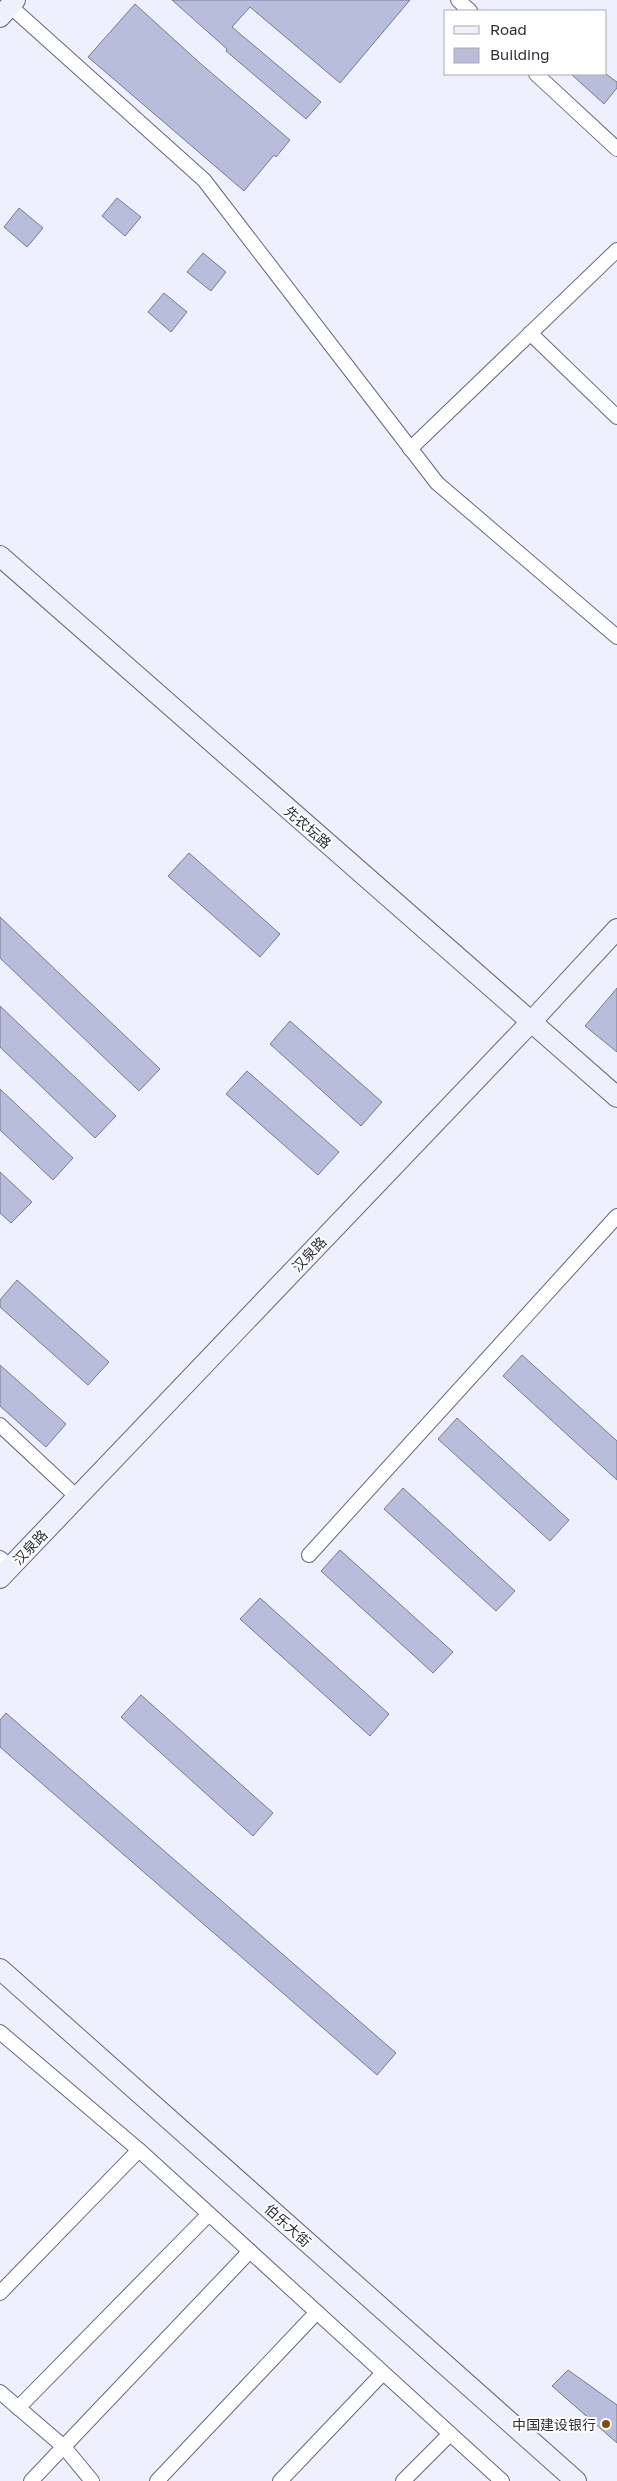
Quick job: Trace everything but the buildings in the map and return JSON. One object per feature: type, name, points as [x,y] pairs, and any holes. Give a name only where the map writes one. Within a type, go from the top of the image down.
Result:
[{"type":"street","points":[[458,0],[469,10]]},
{"type":"street","points":[[8,8],[204,180],[437,482],[617,638]]},
{"type":"street","points":[[537,75],[617,149]]},
{"type":"street","points":[[410,449],[617,250]]},
{"type":"street","points":[[530,333],[617,417]]},
{"type":"street","name":"先农坛路","points":[[0,556],[617,1098]]},
{"type":"street","name":"汉泉路","points":[[3,1568],[77,1497],[531,1022],[617,929]]},
{"type":"street","points":[[309,1555],[617,1216]]},
{"type":"street","points":[[0,1425],[77,1497]]},
{"type":"street","name":"伯乐大街","points":[[0,1969],[576,2481]]},
{"type":"street","points":[[0,2032],[139,2150],[502,2481]]},
{"type":"street","points":[[0,2293],[139,2150]]},
{"type":"street","points":[[18,2408],[209,2214]]},
{"type":"street","points":[[32,2481],[250,2251]]},
{"type":"street","points":[[157,2481],[317,2312]]},
{"type":"street","points":[[280,2481],[383,2373]]},
{"type":"street","points":[[1,2395],[64,2448],[92,2481]]},
{"type":"street","points":[[403,2481],[450,2434]]},
{"type":"place","name":"中国建设银行","points":[[606,2424]]}]
